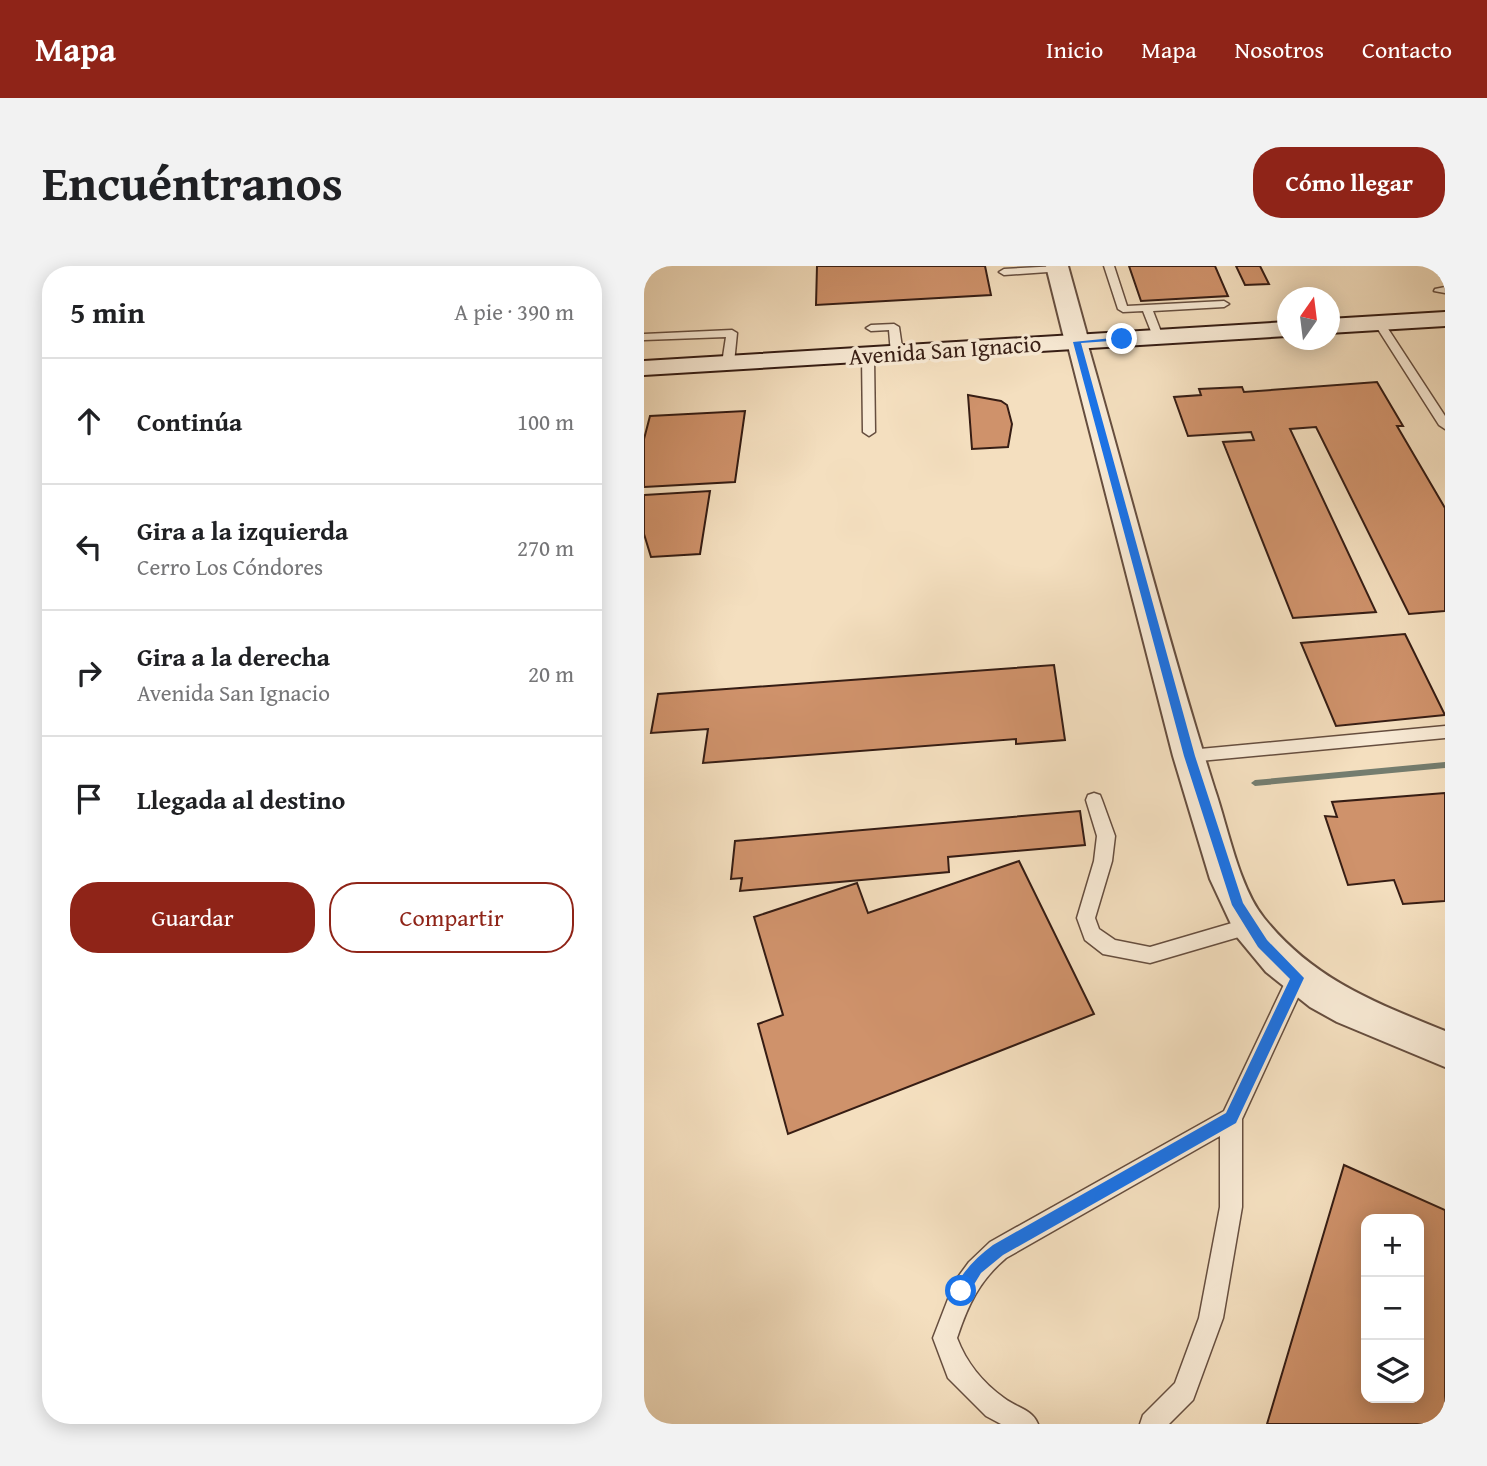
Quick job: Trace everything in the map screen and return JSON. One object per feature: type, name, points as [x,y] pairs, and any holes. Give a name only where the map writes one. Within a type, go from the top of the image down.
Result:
[{"type":"main road","points":[[1058,267],[1077,342]]},
{"type":"main road","points":[[1340,325],[1445,319]]},
{"type":"main road","name":"Avenida San Ignacio","points":[[644,368],[1277,330]]},
{"type":"street","points":[[1077,342],[1189,756],[1227,879],[1249,926],[1270,952],[1297,978],[1350,1010],[1445,1049]]},
{"type":"lane","points":[[1109,266],[1124,309],[1224,304]]},
{"type":"lane","points":[[1438,266],[1445,275]]},
{"type":"lane","points":[[1004,272],[1058,267]]},
{"type":"lane","points":[[1147,309],[1157,337]]},
{"type":"lane","points":[[1379,323],[1445,425]]},
{"type":"lane","points":[[871,328],[894,327],[897,354]]},
{"type":"lane","points":[[644,337],[732,332],[729,363]]},
{"type":"lane","points":[[868,356],[869,432]]},
{"type":"lane","points":[[1189,756],[1445,732]]},
{"type":"lane","points":[[1094,800],[1106,836],[1104,861],[1086,918],[1092,934],[1110,948],[1150,955],[1249,926]]},
{"type":"lane","points":[[1152,1424],[1184,1391],[1211,1318],[1231,1207],[1231,1118],[1297,978]]},
{"type":"lane","points":[[1026,1424],[995,1407],[957,1369],[945,1338],[961,1291],[976,1268],[998,1250],[1231,1118]]},
{"type":"building","points":[[817,266],[985,266],[991,295],[816,305]]},
{"type":"building","points":[[1129,266],[1215,266],[1228,296],[1141,301]]},
{"type":"building","points":[[1236,266],[1260,266],[1269,284],[1245,285]]},
{"type":"building","points":[[1377,382],[1403,426],[1397,426],[1445,508],[1445,611],[1409,614],[1316,427],[1290,429],[1376,612],[1293,618],[1223,442],[1254,440],[1251,432],[1188,436],[1174,397],[1201,395],[1199,389],[1242,387],[1244,392]]},
{"type":"building","points":[[968,395],[1001,401],[1007,405],[1012,424],[1008,447],[972,449]]},
{"type":"building","points":[[745,411],[735,482],[644,487],[644,439],[650,416]]},
{"type":"building","points":[[710,491],[700,554],[651,557],[644,534],[644,495]]},
{"type":"building","points":[[1405,634],[1445,715],[1336,726],[1301,643]]},
{"type":"building","points":[[1054,665],[1065,740],[1016,744],[1016,739],[703,763],[708,729],[651,733],[658,694]]},
{"type":"building","points":[[1445,793],[1445,901],[1403,904],[1394,880],[1348,885],[1325,816],[1337,817],[1332,802]]},
{"type":"building","points":[[1080,811],[1085,845],[948,857],[949,872],[740,891],[742,878],[731,879],[735,841]]},
{"type":"building","points":[[1019,861],[1094,1014],[788,1134],[758,1024],[783,1015],[754,917],[857,883],[868,913]]},
{"type":"building","points":[[1344,1165],[1445,1210],[1445,1424],[1267,1424]]},
{"type":"waterway","points":[[1255,783],[1445,765]]},
{"type":"route","points":[[961,1291],[976,1268],[998,1250],[1231,1118],[1297,978],[1262,943],[1238,905],[1227,879],[1189,756],[1077,342],[1122,339]]}]
